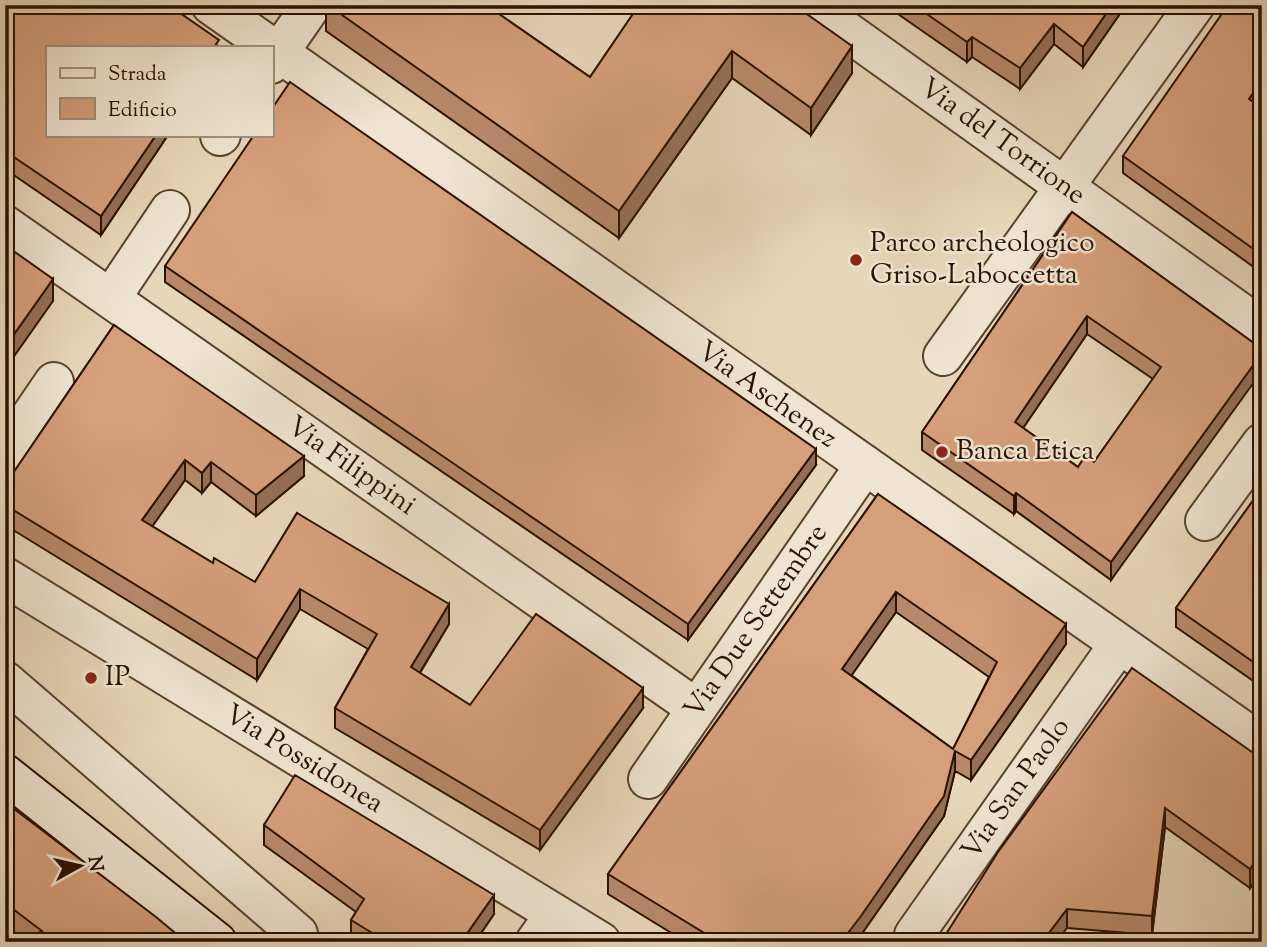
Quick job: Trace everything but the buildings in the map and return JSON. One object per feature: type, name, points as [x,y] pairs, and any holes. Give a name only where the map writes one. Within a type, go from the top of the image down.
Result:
[{"type":"street","name":"Via Aschenez","points":[[211,5],[261,46]]},
{"type":"street","points":[[275,58],[312,5]]},
{"type":"street","name":"Via del Torrione","points":[[810,5],[1262,328]]},
{"type":"street","points":[[943,356],[1195,5]]},
{"type":"street","name":"Via Aschenez","points":[[275,58],[865,465],[1262,744]]},
{"type":"street","points":[[111,298],[170,210]]},
{"type":"street","name":"Via Filippini","points":[[5,225],[696,708]]},
{"type":"street","points":[[5,454],[54,382]]},
{"type":"street","points":[[1205,522],[1262,443]]},
{"type":"street","name":"Via Due Settembre","points":[[648,779],[865,465]]},
{"type":"street","name":"Via Possidonea","points":[[5,577],[545,928],[601,942]]},
{"type":"street","name":"Via San Paolo","points":[[914,935],[1119,644]]},
{"type":"street","points":[[5,681],[298,934],[295,942]]},
{"type":"street","points":[[5,774],[217,942]]},
{"type":"place","name":"Parco archeologico Griso-Laboccetta","points":[[856,260]]},
{"type":"place","name":"Banca Etica","points":[[942,452]]},
{"type":"place","name":"IP","points":[[91,678]]}]
